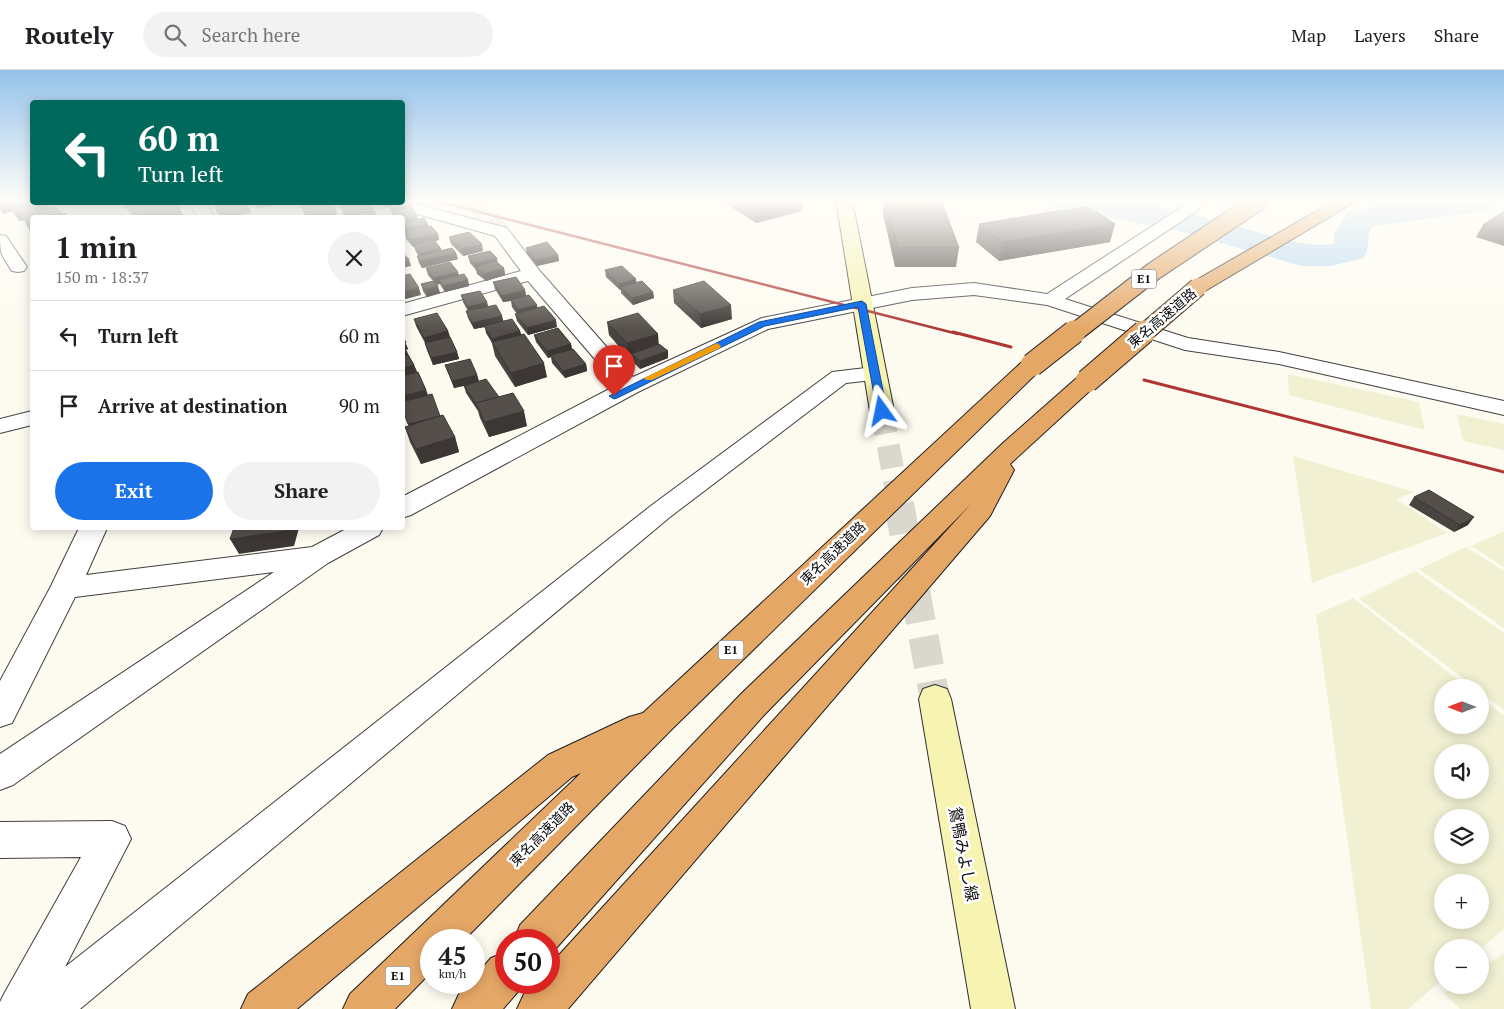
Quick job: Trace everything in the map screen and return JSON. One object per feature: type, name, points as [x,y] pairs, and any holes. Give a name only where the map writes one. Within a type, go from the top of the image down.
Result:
[{"type":"highway","name":"東名高速道路","points":[[446,929],[661,718],[1032,365],[1154,272],[1195,244]]},
{"type":"highway","name":"東名高速道路","points":[[545,929],[754,704],[1012,448],[1198,287],[1257,244]]},
{"type":"highway","points":[[1198,287],[1272,244]]},
{"type":"highway","points":[[539,1009],[981,510],[1012,448]]},
{"type":"highway","points":[[263,1009],[560,766],[661,718]]},
{"type":"highway","name":"E1","points":[[366,1009],[420,954]]},
{"type":"highway","points":[[474,1009],[495,985]]},
{"type":"main road","points":[[852,244],[882,411]]},
{"type":"main road","name":"鴛鴨みよし線","points":[[935,698],[993,1009]]},
{"type":"street","points":[[3,244],[18,267]]},
{"type":"street","points":[[510,244],[532,274],[630,387]]},
{"type":"street","points":[[1050,300],[1136,244]]},
{"type":"street","points":[[405,309],[532,274]]},
{"type":"street","points":[[405,507],[630,387],[762,324],[912,294],[974,289],[1050,300],[1185,344],[1279,358],[1504,408]]},
{"type":"street","points":[[46,1009],[661,511],[840,377],[874,374]]},
{"type":"street","points":[[0,426],[30,418]]},
{"type":"street","points":[[0,713],[65,588],[92,530]]},
{"type":"street","points":[[0,774],[318,556],[365,530]]},
{"type":"street","points":[[65,588],[318,556]]},
{"type":"street","points":[[0,840],[112,839],[19,1009]]},
{"type":"green space","points":[[1288,374],[1419,402],[1425,430],[1289,395]]},
{"type":"green space","points":[[1457,414],[1504,424],[1504,450],[1463,441]]},
{"type":"green space","points":[[1293,456],[1414,492],[1397,499],[1447,533],[1312,583]]},
{"type":"green space","points":[[1504,531],[1504,567],[1471,546]]},
{"type":"green space","points":[[1466,547],[1504,571],[1504,628],[1419,569]]},
{"type":"green space","points":[[1415,571],[1504,633],[1504,710],[1489,699],[1489,679],[1464,679],[1359,599]]},
{"type":"green space","points":[[1353,598],[1457,679],[1434,679],[1434,734],[1489,734],[1489,704],[1504,716],[1504,929],[1489,942],[1489,939],[1434,939],[1434,987],[1408,1009],[1371,1009],[1316,615]]},
{"type":"green space","points":[[1504,953],[1504,1009],[1460,1009],[1445,994],[1489,994],[1489,963]]},
{"type":"building","points":[[437,244],[441,249],[420,254],[414,245]]},
{"type":"building","points":[[456,244],[482,244],[461,249]]},
{"type":"building","points":[[549,244],[558,255],[536,260],[526,248]]},
{"type":"building","points":[[897,244],[957,244],[959,248],[898,248]]},
{"type":"building","points":[[452,248],[456,253],[421,261],[417,256]]},
{"type":"building","points":[[490,251],[497,258],[474,264],[468,256]]},
{"type":"building","points":[[495,261],[504,268],[484,274],[476,267]]},
{"type":"building","points":[[450,262],[458,272],[434,278],[426,268]]},
{"type":"building","points":[[622,266],[636,279],[619,284],[605,270]]},
{"type":"building","points":[[410,274],[419,288],[405,291],[405,275]]},
{"type":"building","points":[[464,274],[468,280],[443,286],[439,280]]},
{"type":"building","points":[[516,277],[525,290],[502,296],[493,282]]},
{"type":"building","points":[[434,281],[438,286],[425,290],[421,284]]},
{"type":"building","points":[[642,281],[653,292],[632,298],[620,287]]},
{"type":"building","points":[[704,281],[731,305],[700,314],[673,290]]},
{"type":"building","points":[[480,291],[487,302],[468,307],[461,295]]},
{"type":"building","points":[[529,295],[537,305],[518,310],[511,300]]},
{"type":"building","points":[[496,305],[502,316],[472,323],[466,311]]},
{"type":"building","points":[[544,306],[556,320],[527,328],[515,314]]},
{"type":"building","points":[[437,313],[448,331],[424,338],[414,319]]},
{"type":"building","points":[[638,313],[658,334],[627,343],[607,322]]},
{"type":"building","points":[[512,319],[520,331],[492,339],[484,326]]},
{"type":"building","points":[[558,328],[571,344],[547,351],[534,335]]},
{"type":"building","points":[[524,334],[544,363],[511,373],[492,342]]},
{"type":"building","points":[[450,337],[457,352],[431,358],[425,343]]},
{"type":"building","points":[[659,344],[668,351],[640,361],[631,354]]},
{"type":"building","points":[[573,349],[586,364],[563,371],[551,355]]},
{"type":"building","points":[[408,355],[414,365],[405,367],[405,356]]},
{"type":"building","points":[[470,359],[477,375],[452,381],[445,365]]},
{"type":"building","points":[[418,372],[426,390],[405,395],[405,375]]},
{"type":"building","points":[[486,379],[499,397],[476,404],[464,386]]},
{"type":"building","points":[[513,393],[524,411],[485,422],[476,403]]},
{"type":"building","points":[[432,394],[440,416],[408,424],[405,416],[405,401]]},
{"type":"building","points":[[443,415],[455,437],[416,449],[405,427]]},
{"type":"building","points":[[1429,490],[1474,517],[1460,525],[1414,497]]},
{"type":"building","points":[[233,530],[286,530],[286,531],[230,539]]},
{"type":"waterway","points":[[1262,244],[1302,255],[1331,255],[1351,251],[1351,244]]},
{"type":"tunnel","points":[[882,411],[899,505]]},
{"type":"tunnel","points":[[899,504],[935,699]]},
{"type":"railway","points":[[604,244],[958,334]]},
{"type":"railway","points":[[953,332],[1011,347]]},
{"type":"railway","points":[[1144,380],[1504,472]]},
{"type":"slow traffic","points":[[649,378],[717,346]]},
{"type":"route","points":[[614,396],[762,324],[862,304],[882,411]]}]
